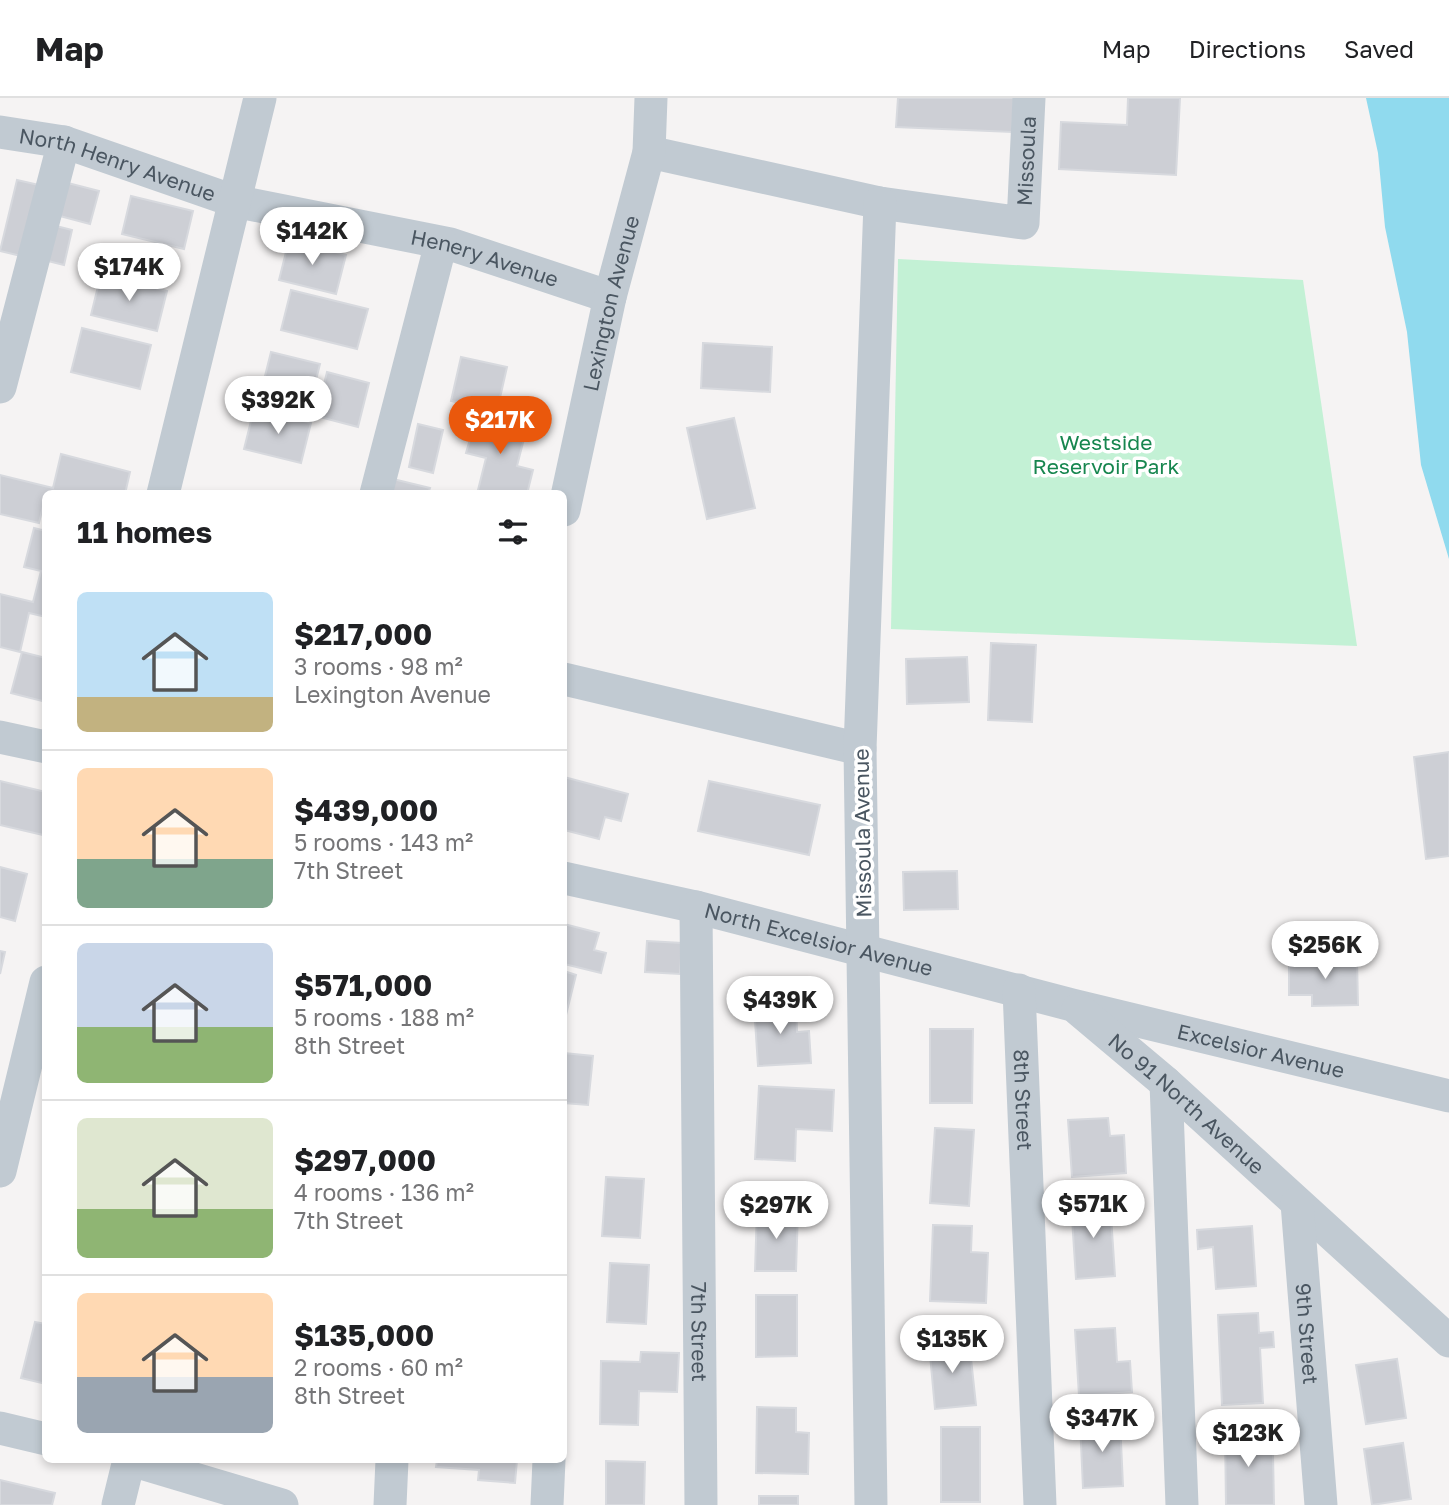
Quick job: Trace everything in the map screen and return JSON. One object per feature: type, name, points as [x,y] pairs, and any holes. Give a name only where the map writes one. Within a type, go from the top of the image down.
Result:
[{"type":"street","points":[[164,490],[260,98]]},
{"type":"street","name":"Lexington Avenue","points":[[567,496],[610,296],[649,152],[650,98]]},
{"type":"street","name":"Missoula","points":[[880,203],[1023,223],[1029,98]]},
{"type":"street","name":"North Henry Avenue","points":[[0,132],[64,142],[234,201]]},
{"type":"street","points":[[0,387],[64,142]]},
{"type":"street","points":[[649,152],[880,203]]},
{"type":"street","name":"Henery Avenue","points":[[234,201],[441,243],[610,296]]},
{"type":"street","name":"Missoula Avenue","points":[[871,1505],[860,749],[880,203]]},
{"type":"street","points":[[377,490],[441,243]]},
{"type":"street","points":[[567,680],[860,749]]},
{"type":"street","points":[[0,737],[42,746]]},
{"type":"street","name":"North Excelsior Avenue","points":[[567,879],[696,907],[1072,1005]]},
{"type":"street","name":"7th Street","points":[[696,907],[701,1505]]},
{"type":"street","name":"8th Street","points":[[1018,990],[1040,1505]]},
{"type":"street","points":[[0,1171],[42,998]]},
{"type":"street","name":"No 91 North Avenue","points":[[1072,1005],[1166,1083],[1448,1343]]},
{"type":"street","name":"Excelsior Avenue","points":[[1072,1005],[1449,1096]]},
{"type":"street","points":[[1166,1083],[1182,1505]]},
{"type":"street","name":"9th Street","points":[[1297,1203],[1321,1505]]},
{"type":"street","points":[[0,1428],[42,1438]]},
{"type":"street","points":[[118,1505],[129,1463]]},
{"type":"street","points":[[138,1463],[231,1497],[282,1505]]},
{"type":"street","points":[[390,1505],[392,1463]]},
{"type":"street","points":[[547,1505],[548,1463]]},
{"type":"green space","name":"Westside Reservoir Park","points":[[898,259],[1303,280],[1357,646],[891,629]]},
{"type":"water","points":[[1366,98],[1449,98],[1449,559],[1421,465],[1407,332],[1385,227],[1378,153]]},
{"type":"building","points":[[898,98],[1014,98],[1012,132],[896,127]]},
{"type":"building","points":[[1128,98],[1180,98],[1176,175],[1059,169],[1061,122],[1127,125]]},
{"type":"building","points":[[17,180],[39,185],[21,256],[0,251]]},
{"type":"building","points":[[64,182],[99,191],[90,224],[56,215]]},
{"type":"building","points":[[131,196],[193,211],[184,249],[122,234]]},
{"type":"building","points":[[56,226],[72,230],[64,265],[48,261]]},
{"type":"building","points":[[289,240],[346,255],[336,294],[279,280]]},
{"type":"building","points":[[101,274],[167,291],[157,331],[91,315]]},
{"type":"building","points":[[291,290],[368,309],[357,349],[281,330]]},
{"type":"building","points":[[82,328],[151,345],[140,389],[71,372]]},
{"type":"building","points":[[703,343],[772,347],[770,392],[701,388]]},
{"type":"building","points":[[271,352],[320,364],[308,412],[259,400]]},
{"type":"building","points":[[461,357],[507,367],[497,411],[451,401]]},
{"type":"building","points":[[327,372],[369,383],[358,427],[316,416]]},
{"type":"building","points":[[254,409],[311,423],[301,463],[244,449]]},
{"type":"building","points":[[477,415],[527,427],[517,466],[533,470],[528,490],[478,490],[486,458],[466,453]]},
{"type":"building","points":[[734,418],[755,508],[707,519],[687,428]]},
{"type":"building","points":[[418,424],[443,430],[433,473],[409,467]]},
{"type":"building","points":[[61,454],[130,472],[126,490],[42,490],[39,523],[0,514],[0,475],[53,488]]},
{"type":"building","points":[[393,479],[430,488],[429,490],[390,490]]},
{"type":"building","points":[[34,528],[42,530],[42,616],[29,613],[20,652],[0,647],[0,594],[33,602],[41,571],[24,567]]},
{"type":"building","points":[[991,643],[1036,645],[1032,722],[988,720]]},
{"type":"building","points":[[22,652],[42,657],[42,701],[11,693]]},
{"type":"building","points":[[967,657],[969,702],[907,704],[906,659]]},
{"type":"building","points":[[1449,752],[1449,856],[1426,859],[1414,757]]},
{"type":"building","points":[[567,778],[628,794],[621,821],[605,817],[599,839],[567,831]]},
{"type":"building","points":[[0,781],[42,791],[42,835],[0,825]]},
{"type":"building","points":[[709,781],[820,805],[809,855],[698,831]]},
{"type":"building","points":[[0,867],[27,874],[15,921],[0,917]]},
{"type":"building","points":[[957,871],[958,909],[904,910],[903,872]]},
{"type":"building","points":[[567,925],[599,933],[594,950],[606,953],[601,973],[567,965]]},
{"type":"building","points":[[647,941],[682,943],[680,974],[645,972]]},
{"type":"building","points":[[0,951],[5,952],[0,974]]},
{"type":"building","points":[[1357,958],[1358,1005],[1312,1006],[1312,995],[1289,995],[1289,960]]},
{"type":"building","points":[[567,972],[576,975],[567,1011]]},
{"type":"building","points":[[796,1002],[797,1032],[809,1031],[811,1063],[758,1066],[754,1005]]},
{"type":"building","points":[[930,1029],[973,1029],[972,1103],[930,1103]]},
{"type":"building","points":[[567,1053],[593,1056],[588,1105],[567,1103]]},
{"type":"building","points":[[759,1086],[834,1090],[832,1131],[796,1129],[795,1161],[755,1159]]},
{"type":"building","points":[[1108,1118],[1110,1136],[1124,1135],[1126,1173],[1072,1177],[1068,1120]]},
{"type":"building","points":[[935,1128],[974,1130],[969,1206],[930,1203]]},
{"type":"building","points":[[606,1177],[644,1179],[640,1238],[602,1236]]},
{"type":"building","points":[[1110,1201],[1115,1276],[1076,1279],[1071,1203]]},
{"type":"building","points":[[757,1210],[798,1211],[796,1271],[755,1271]]},
{"type":"building","points":[[933,1225],[972,1226],[971,1252],[988,1253],[986,1303],[930,1301]]},
{"type":"building","points":[[1252,1226],[1256,1286],[1216,1289],[1213,1247],[1198,1249],[1197,1230]]},
{"type":"building","points":[[610,1263],[649,1265],[646,1324],[607,1322]]},
{"type":"building","points":[[756,1295],[797,1295],[797,1356],[756,1357]]},
{"type":"building","points":[[1258,1313],[1259,1333],[1273,1332],[1274,1347],[1260,1348],[1263,1403],[1222,1405],[1218,1315]]},
{"type":"building","points":[[35,1322],[42,1323],[42,1383],[21,1378]]},
{"type":"building","points":[[1115,1328],[1117,1362],[1130,1361],[1132,1392],[1079,1396],[1075,1330]]},
{"type":"building","points":[[969,1340],[976,1405],[935,1409],[929,1344]]},
{"type":"building","points":[[641,1352],[679,1353],[677,1392],[639,1391],[638,1425],[600,1424],[601,1361],[640,1362]]},
{"type":"building","points":[[1397,1359],[1406,1418],[1366,1424],[1356,1365]]},
{"type":"building","points":[[757,1407],[796,1408],[796,1432],[809,1433],[808,1474],[756,1473]]},
{"type":"building","points":[[1120,1420],[1123,1486],[1083,1488],[1080,1422]]},
{"type":"building","points":[[941,1427],[980,1427],[980,1502],[941,1502]]},
{"type":"building","points":[[1264,1429],[1265,1454],[1273,1454],[1274,1505],[1226,1505],[1225,1430]]},
{"type":"building","points":[[1403,1443],[1411,1499],[1372,1505],[1364,1449]]},
{"type":"building","points":[[606,1461],[645,1462],[644,1505],[606,1505]]},
{"type":"building","points":[[437,1463],[517,1463],[515,1483],[478,1480],[479,1470],[436,1467]]},
{"type":"building","points":[[0,1480],[55,1493],[52,1505],[0,1505]]},
{"type":"building","points":[[759,1496],[798,1496],[798,1505],[759,1505]]}]
